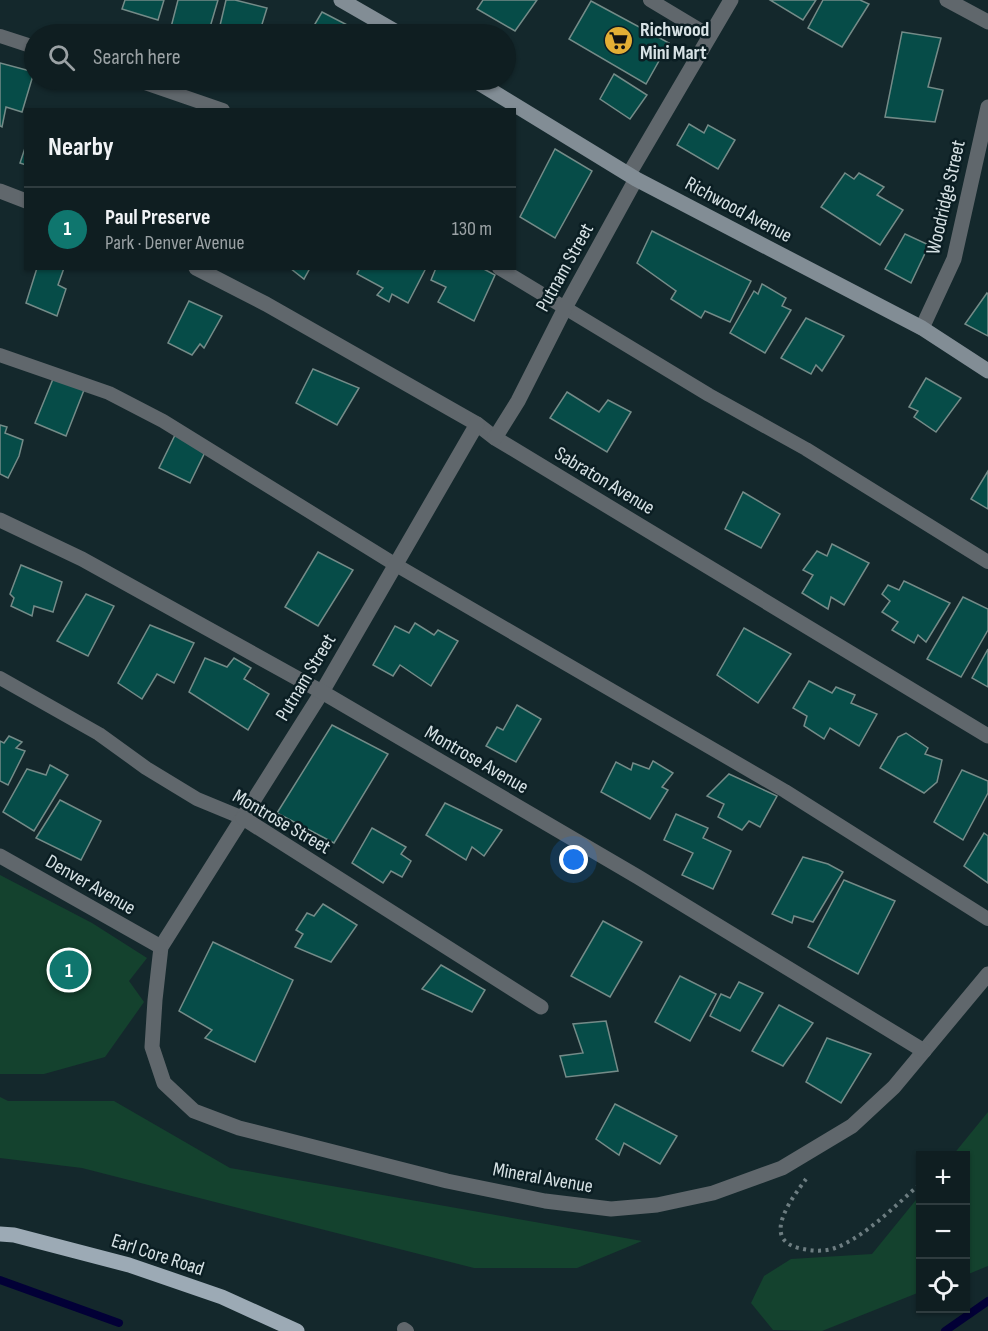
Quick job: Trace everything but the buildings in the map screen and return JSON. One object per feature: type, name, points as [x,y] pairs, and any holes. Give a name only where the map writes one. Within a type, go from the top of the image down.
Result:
[{"type":"main road","name":"Earl Core Road","points":[[0,1234],[14,1235],[129,1264],[222,1297],[297,1331]]},
{"type":"street","points":[[341,0],[383,24]]},
{"type":"street","name":"Putnam Street","points":[[495,438],[518,401],[633,177],[731,0]]},
{"type":"street","points":[[947,0],[988,22]]},
{"type":"street","name":"Richwood Avenue","points":[[490,90],[633,177],[922,328],[988,371]]},
{"type":"street","name":"Woodridge Street","points":[[922,328],[954,259],[988,107]]},
{"type":"street","points":[[0,191],[24,200]]},
{"type":"street","name":"Sabraton Avenue","points":[[200,270],[266,304],[477,424],[495,438],[988,736]]},
{"type":"street","name":"Putnam Street","points":[[161,947],[322,692],[477,424]]},
{"type":"street","name":"Montrose Avenue","points":[[0,520],[82,559],[322,692],[639,876],[924,1051]]},
{"type":"street","name":"Montrose Street","points":[[243,818],[541,1007]]},
{"type":"street","name":"Denver Avenue","points":[[0,856],[161,947]]},
{"type":"street","name":"Mineral Avenue","points":[[161,947],[152,1047],[164,1083],[195,1111],[239,1128],[447,1181],[545,1201],[611,1209],[657,1205],[713,1193],[782,1168],[852,1126],[894,1087],[988,974]]},
{"type":"lane","points":[[650,0],[710,36]]},
{"type":"lane","points":[[0,36],[24,44]]},
{"type":"lane","points":[[168,90],[219,108]]},
{"type":"lane","points":[[502,270],[709,395],[806,449],[988,562]]},
{"type":"lane","points":[[0,355],[109,393],[163,421],[396,566],[785,791],[988,918]]},
{"type":"lane","name":"Montrose Street","points":[[0,678],[99,734],[146,768],[197,799],[243,818]]},
{"type":"path","points":[[807,1178],[779,1225],[780,1236],[785,1242],[796,1248],[811,1251],[837,1248],[863,1232],[916,1188]]},
{"type":"green space","points":[[0,875],[92,923],[147,958],[129,981],[144,1002],[105,1057],[44,1074],[0,1074]]},
{"type":"green space","points":[[0,1097],[8,1101],[114,1101],[230,1168],[642,1241],[577,1268],[474,1268],[82,1168],[0,1158]]},
{"type":"green space","points":[[988,1112],[988,1266],[970,1273],[970,1151],[956,1151]]},
{"type":"green space","points":[[916,1200],[916,1294],[822,1331],[773,1330],[751,1303],[764,1276],[791,1259],[872,1254]]},
{"type":"waterway","points":[[0,1280],[119,1323]]},
{"type":"waterway","points":[[945,1331],[988,1301]]},
{"type":"place","name":"Richwood Mini Mart","points":[[619,41]]},
{"type":"place","name":"Paul Preserve","points":[[69,970]]}]
